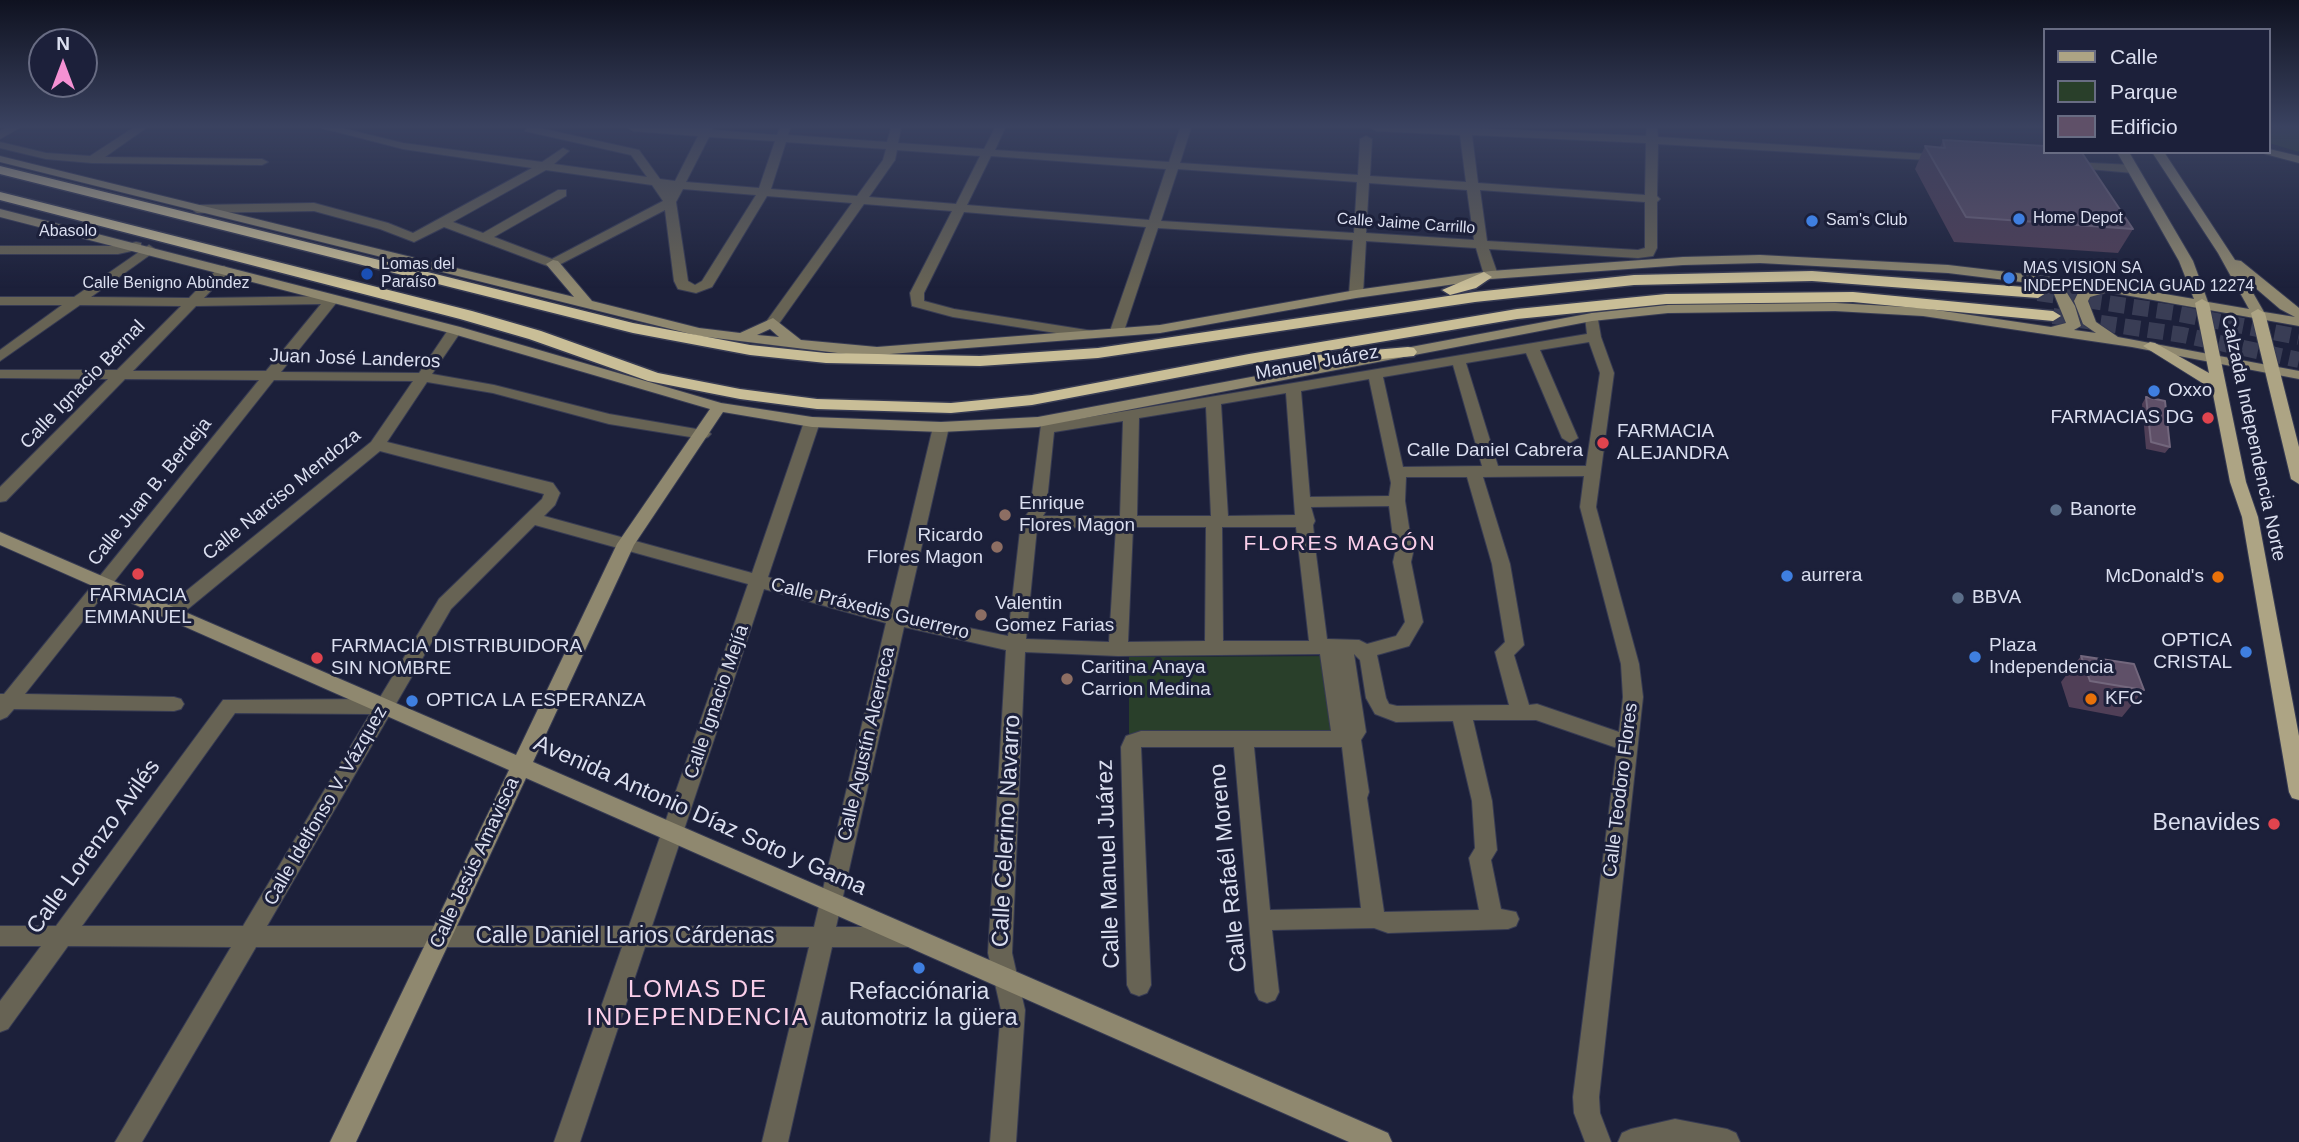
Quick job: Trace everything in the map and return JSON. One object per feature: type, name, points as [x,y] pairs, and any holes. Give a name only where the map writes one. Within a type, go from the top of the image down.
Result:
[{"type":"highway","points":[[46,181],[633,328],[750,350],[826,358],[956,361],[1037,359],[1557,286],[1700,276],[1812,276],[2039,293]]},
{"type":"highway","points":[[0,196],[535,335],[645,374],[693,399]]},
{"type":"highway","points":[[1311,322],[1470,285],[1487,276]]},
{"type":"highway","points":[[601,372],[645,374],[817,404],[951,408],[1032,400],[1203,370],[1249,359],[1517,314],[1666,299],[1853,297],[2053,316]]},
{"type":"highway","points":[[1203,370],[1408,352]]},
{"type":"main road","name":"Calzada Independencia Norte","points":[[2202,303],[2238,482],[2250,517],[2299,792]]},
{"type":"main road","name":"Calzada Independencia Norte","points":[[2258,313],[2299,479]]},
{"type":"main road","points":[[2150,346],[2195,370],[2220,388]]},
{"type":"street","points":[[89,181],[105,196]]},
{"type":"street","points":[[93,181],[699,332],[877,351],[1160,329],[1356,294],[1487,276],[1647,263],[1760,259],[1909,267],[2118,289],[2299,322]]},
{"type":"street","points":[[197,209],[322,209],[384,226],[414,238],[517,181]]},
{"type":"street","name":"Calle Jaime Carrillo","points":[[646,181],[1154,223],[1613,254],[1648,253],[1651,248],[1654,199]]},
{"type":"street","points":[[553,264],[670,202],[680,181]]},
{"type":"street","points":[[657,183],[670,202],[681,281],[683,286],[696,289],[707,284],[767,181]]},
{"type":"street","points":[[740,337],[773,322],[874,181]]},
{"type":"street","points":[[975,181],[917,293],[917,303],[953,313],[1088,334]]},
{"type":"street","points":[[1117,331],[1167,181]]},
{"type":"street","points":[[1356,294],[1362,181]]},
{"type":"street","points":[[1407,181],[1654,199],[1653,181]]},
{"type":"street","points":[[1471,181],[1487,276]]},
{"type":"street","name":"Calzada Independencia Norte","points":[[2140,181],[2186,261],[2202,303]]},
{"type":"street","name":"Calzada Independencia Norte","points":[[2177,181],[2224,253],[2258,313]]},
{"type":"street","points":[[484,238],[562,193]]},
{"type":"street","points":[[273,208],[283,197]]},
{"type":"street","points":[[322,209],[339,200]]},
{"type":"street","points":[[0,213],[142,247],[455,330],[719,407],[812,422],[940,427],[1046,425],[1592,317],[1668,309],[1835,307],[1923,312],[2133,343],[2299,375]]},
{"type":"street","points":[[445,223],[553,264],[587,304]]},
{"type":"street","points":[[0,357],[79,301],[142,247]]},
{"type":"street","name":"Abasolo","points":[[0,250],[118,250],[142,247]]},
{"type":"street","points":[[2224,253],[2264,290],[2299,314]]},
{"type":"street","points":[[2148,293],[2182,287],[2186,261]]},
{"type":"street","name":"Calle Ignacio Bernal","points":[[0,497],[224,270]]},
{"type":"street","points":[[2009,277],[2059,291],[2068,306],[2074,326],[2024,327]]},
{"type":"street","points":[[2118,289],[2084,294],[2081,301],[2087,319],[2096,328],[2133,343]]},
{"type":"street","name":"Calle Benigno Abùndez","points":[[0,301],[190,302],[332,299]]},
{"type":"street","name":"Calle Juan B. Berdeja","points":[[3,705],[332,299]]},
{"type":"street","name":"Calle Teodoro Flores","points":[[1592,317],[1594,337],[1607,373],[1588,507],[1614,600],[1631,675],[1633,697],[1586,1097],[1587,1113],[1598,1142]]},
{"type":"street","points":[[773,322],[777,330],[796,343]]},
{"type":"street","name":"Calle Narciso Mendoza","points":[[171,613],[377,445],[455,330]]},
{"type":"street","name":"Manuel Juárez","points":[[1046,425],[1131,416],[1594,337]]},
{"type":"street","points":[[1531,347],[1570,438]]},
{"type":"street","points":[[1458,359],[1501,564],[1515,645],[1504,652],[1521,712]]},
{"type":"street","name":"Juan José Landeros","points":[[0,373],[421,377],[494,389],[609,419],[703,434]]},
{"type":"street","points":[[1375,373],[1396,472],[1404,553],[1402,562],[1414,622],[1402,641],[1366,651],[1376,698],[1382,709],[1396,714],[1521,712],[1558,718],[1627,743]]},
{"type":"street","points":[[1293,387],[1307,521],[1307,554],[1330,646],[1341,732],[1351,739],[1374,918]]},
{"type":"street","points":[[1213,401],[1217,522],[1214,648]]},
{"type":"street","name":"Calle Jesús Amavisca","points":[[343,1142],[626,544],[719,407]]},
{"type":"street","points":[[1118,649],[1125,522],[1130,513],[1131,416]]},
{"type":"street","name":"Calle Ignacio Mejía","points":[[567,1142],[812,422]]},
{"type":"street","points":[[1029,522],[1038,511],[1046,425]]},
{"type":"street","name":"Calle Agustín Alcerreca","points":[[775,1142],[940,427]]},
{"type":"street","name":"Calle Idelfonso V. Vázquez","points":[[128,1142],[445,604],[549,500],[552,493],[547,487],[377,445]]},
{"type":"street","name":"Calle Daniel Cabrera","points":[[1396,472],[1594,471]]},
{"type":"street","points":[[1304,502],[1397,501]]},
{"type":"street","name":"Calle Práxedis Guerrero","points":[[531,518],[896,619],[1016,645],[1118,649],[1330,646],[1359,647],[1366,651]]},
{"type":"street","points":[[1029,522],[1307,521]]},
{"type":"street","name":"Calle Celerino Navarro","points":[[1003,1142],[1013,1010],[1000,953],[1016,645],[1029,522]]},
{"type":"street","name":"Avenida Antonio Díaz Soto y Gama","points":[[0,538],[1379,1142]]},
{"type":"street","points":[[3,705],[174,704]]},
{"type":"street","name":"Calle Lorenzo Avilés","points":[[0,1021],[230,705],[384,707]]},
{"type":"street","points":[[1262,920],[1374,918],[1388,923],[1500,919],[1480,858],[1486,850],[1482,801],[1461,713]]},
{"type":"street","points":[[1243,738],[1351,739]]},
{"type":"street","name":"Calle Manuel Juárez","points":[[1139,985],[1133,742],[1141,739],[1243,738]]},
{"type":"street","name":"Calle Rafaél Moreno","points":[[1243,738],[1267,992]]},
{"type":"street","name":"Calle Daniel Larios Cárdenas","points":[[0,936],[915,937]]},
{"type":"street","points":[[1630,1142],[1675,1132],[1727,1142]]},
{"type":"green space","points":[[1346,656],[1361,746],[1129,748],[1129,657]]},
{"type":"building","points":[[1945,181],[2101,181],[2133,229],[1966,217]]},
{"type":"building","points":[[2146,397],[2165,401],[2170,447],[2151,442]]},
{"type":"building","points":[[2081,656],[2134,664],[2144,690],[2090,681]]},
{"type":"tunnel","points":[[2038,293],[2175,313],[2299,337]]},
{"type":"tunnel","points":[[2053,316],[2183,335],[2299,360]]},
{"type":"place","name":"Home Depot","points":[[2019,219]]},
{"type":"place","name":"Sam's Club","points":[[1812,221]]},
{"type":"place","name":"Lomas del Paraíso","points":[[367,274]]},
{"type":"place","name":"MAS VISION SA INDEPENDENCIA GUAD 12274","points":[[2009,278]]},
{"type":"place","name":"Oxxo","points":[[2154,391]]},
{"type":"place","name":"FARMACIAS DG","points":[[2208,418]]},
{"type":"place","name":"FARMACIA ALEJANDRA","points":[[1603,443]]},
{"type":"place","name":"Banorte","points":[[2056,510]]},
{"type":"place","name":"Enrique Flores Magon","points":[[1005,515]]},
{"type":"place","name":"Ricardo Flores Magon","points":[[997,547]]},
{"type":"place","name":"FARMACIA EMMANUEL","points":[[138,574]]},
{"type":"place","name":"aurrera","points":[[1787,576]]},
{"type":"place","name":"McDonald's","points":[[2218,577]]},
{"type":"place","name":"BBVA","points":[[1958,598]]},
{"type":"place","name":"Valentin Gomez Farias","points":[[981,615]]},
{"type":"place","name":"OPTICA CRISTAL","points":[[2246,652]]},
{"type":"place","name":"Plaza Independencia","points":[[1975,657]]},
{"type":"place","name":"FARMACIA DISTRIBUIDORA SIN NOMBRE","points":[[317,658]]},
{"type":"place","name":"Caritina Anaya Carrion Medina","points":[[1067,679]]},
{"type":"place","name":"KFC","points":[[2091,699]]},
{"type":"place","name":"OPTICA LA ESPERANZA","points":[[412,701]]},
{"type":"place","name":"Benavides","points":[[2274,824]]},
{"type":"place","name":"Refacciónaria automotriz la güera","points":[[919,968]]},
{"type":"district","name":"FLORES MAGÓN","points":[[1340,544]]},
{"type":"district","name":"LOMAS DE INDEPENDENCIA","points":[[698,1004]]}]
